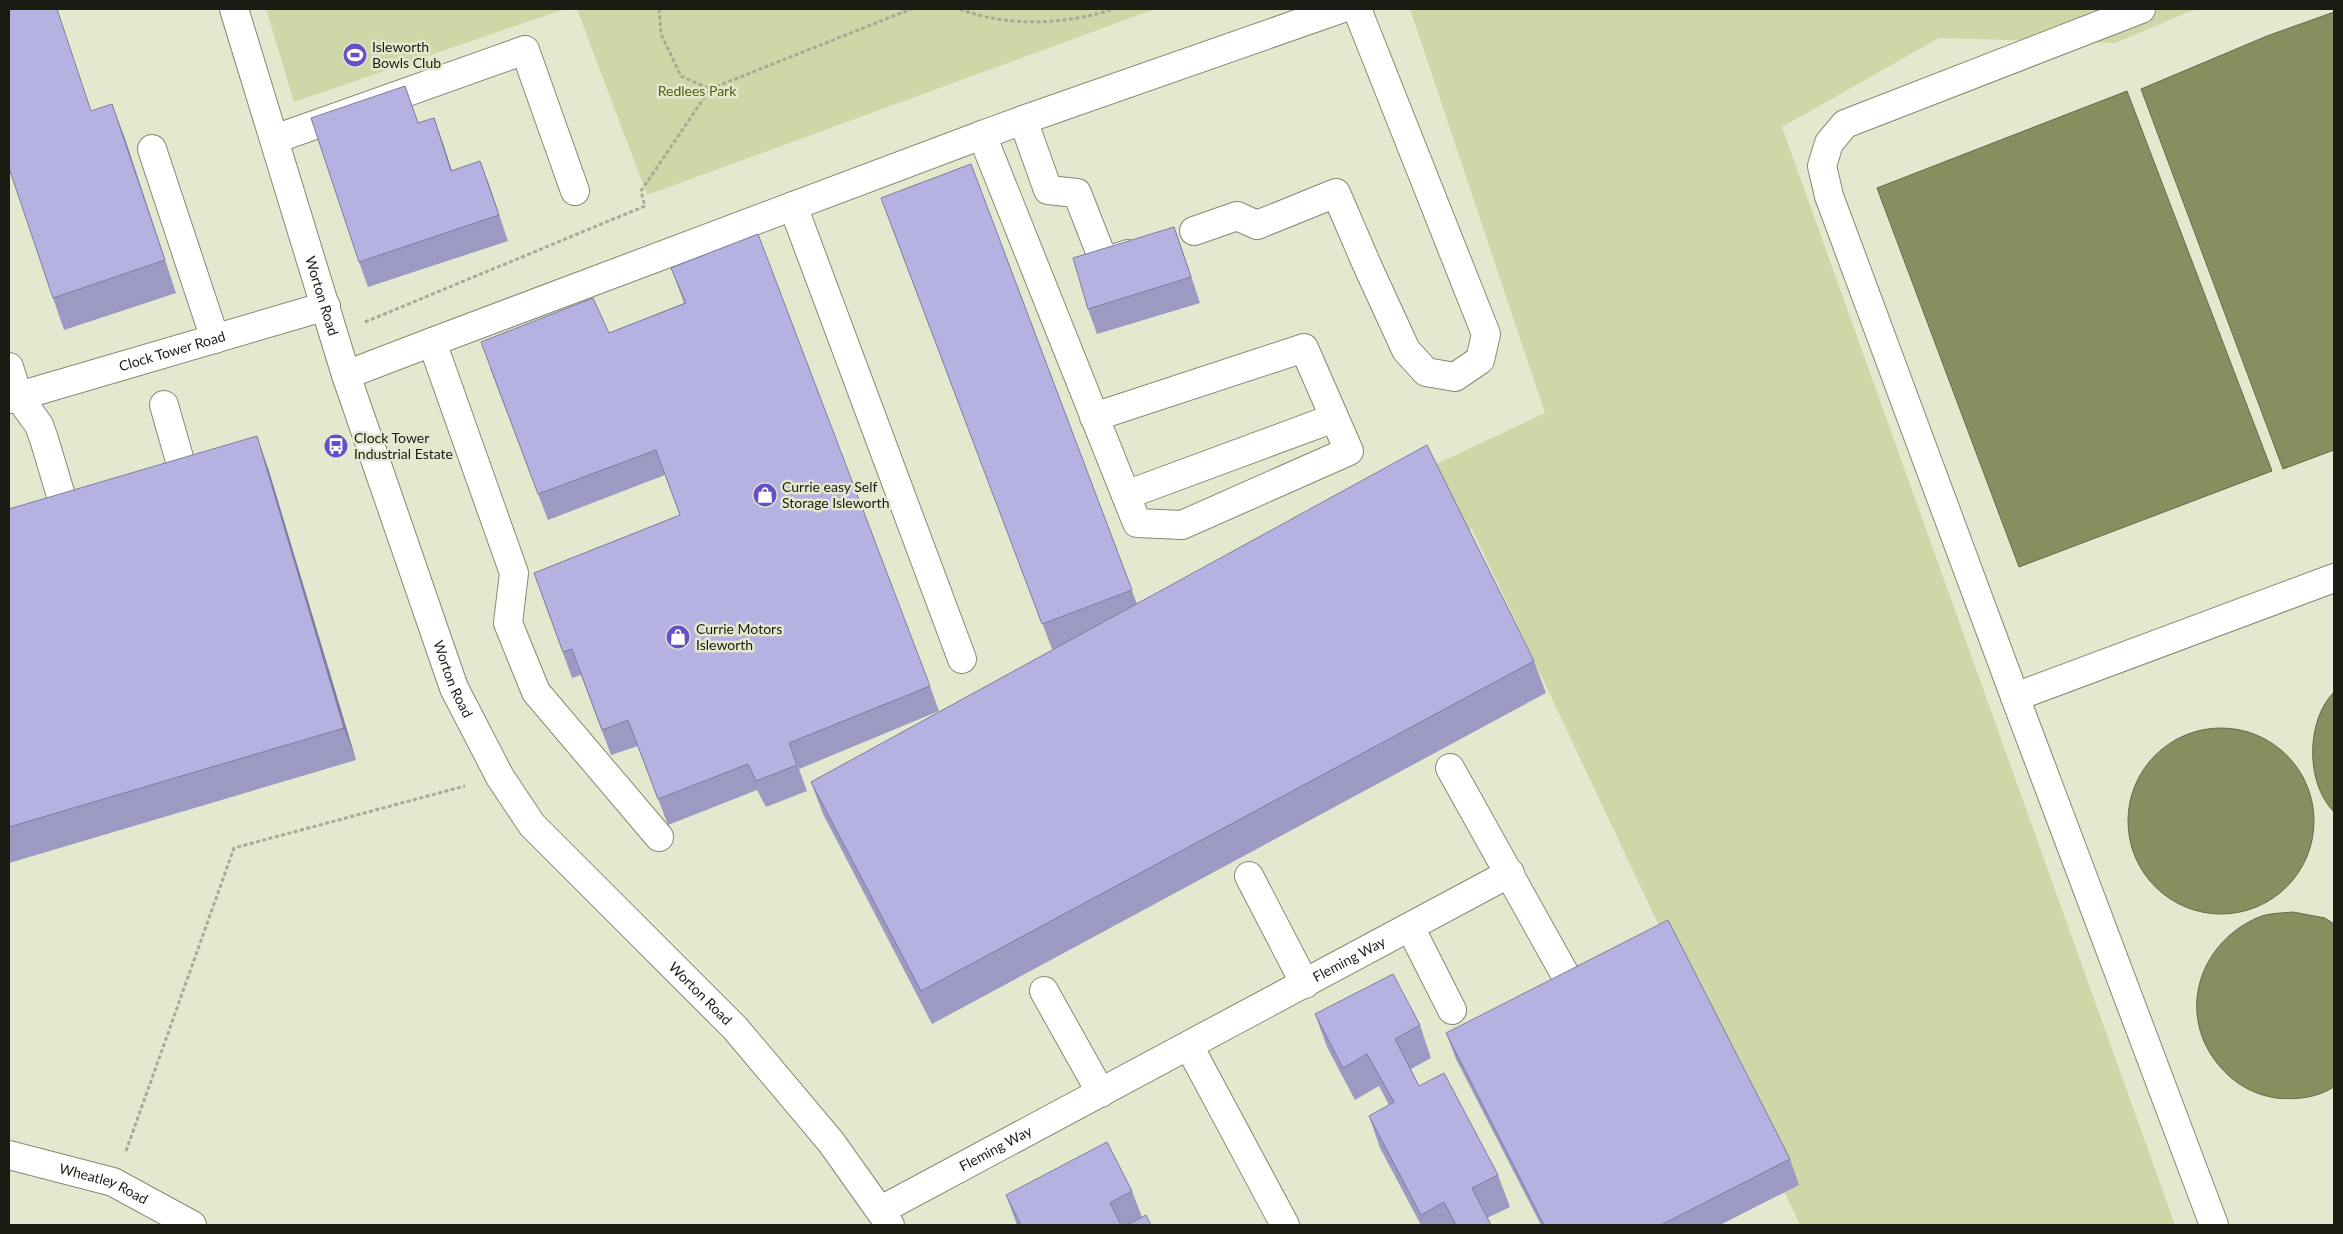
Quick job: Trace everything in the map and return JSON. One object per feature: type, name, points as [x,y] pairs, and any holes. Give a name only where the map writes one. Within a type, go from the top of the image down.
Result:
[{"type":"street","name":"Worton Road","points":[[234,9],[336,337],[346,375],[454,688],[500,777],[532,825],[735,1028],[831,1142],[886,1218]]},
{"type":"street","points":[[346,375],[1022,120],[1340,9]]},
{"type":"street","points":[[1194,231],[1237,216],[1257,225],[1336,193],[1406,350],[1426,372],[1455,376],[1480,360],[1486,334],[1357,9]]},
{"type":"street","points":[[2141,9],[1845,124],[1829,143],[1822,166],[1829,196],[2214,1225]]},
{"type":"street","points":[[275,139],[525,50],[575,191]]},
{"type":"street","points":[[1022,120],[1048,190],[1078,193],[1104,262],[1150,246]]},
{"type":"street","points":[[982,135],[1094,417],[1137,523],[1182,525],[1349,451],[1304,348],[1094,417]]},
{"type":"street","points":[[152,149],[215,338]]},
{"type":"street","points":[[793,206],[962,659]]},
{"type":"street","name":"Clock Tower Road","points":[[14,398],[326,306]]},
{"type":"street","points":[[432,342],[514,573],[508,623],[536,692],[659,837]]},
{"type":"street","points":[[9,367],[14,398],[42,432],[65,509]]},
{"type":"street","points":[[164,405],[184,475]]},
{"type":"street","points":[[1126,495],[1334,418]]},
{"type":"street","points":[[157,483],[210,467]]},
{"type":"street","points":[[9,525],[92,501]]},
{"type":"street","points":[[2015,697],[2334,578]]},
{"type":"street","points":[[1450,768],[1566,976]]},
{"type":"street","name":"Fleming Way","points":[[886,1218],[1101,1093],[1510,873]]},
{"type":"street","points":[[1249,876],[1305,984]]},
{"type":"street","points":[[1410,927],[1452,1010]]},
{"type":"street","points":[[1044,991],[1101,1093]]},
{"type":"street","points":[[1189,1046],[1285,1225]]},
{"type":"street","name":"Wheatley Road","points":[[9,1155],[114,1182],[192,1225]]},
{"type":"path","points":[[659,9],[661,34],[681,76],[710,89]]},
{"type":"path","points":[[336,337],[357,325],[645,206],[641,191],[710,89],[911,9]]},
{"type":"path","points":[[960,9],[978,16],[1035,23],[1099,14],[1113,9]]},
{"type":"path","points":[[114,1182],[138,1124],[234,848],[500,777]]},
{"type":"green space","name":"Isleworth Bowls Club","points":[[266,9],[565,9],[294,102]]},
{"type":"green space","name":"Redlees Park","points":[[577,9],[1155,9],[647,195]]},
{"type":"green space","points":[[1410,9],[2196,9],[2115,43],[1939,38],[1782,127],[2175,1225],[1800,1225],[1472,529],[1378,566],[1342,508],[1545,413]]},
{"type":"shaded area","points":[[2334,12],[2334,450],[2283,469],[2141,89],[2267,36]]},
{"type":"shaded area","points":[[2127,91],[2272,471],[2019,567],[1877,188]]},
{"type":"shaded area","points":[[2334,692],[2334,812],[2325,800],[2318,785],[2314,769],[2313,752],[2318,718]]},
{"type":"shaded area","points":[[2212,728],[2230,728],[2257,735],[2273,743],[2287,755],[2299,769],[2307,785],[2314,812],[2314,830],[2307,857],[2299,873],[2287,887],[2273,899],[2257,907],[2230,914],[2212,914],[2185,907],[2169,899],[2143,873],[2132,848],[2128,830],[2128,812],[2135,785],[2143,769],[2169,743],[2194,732]]},
{"type":"shaded area","points":[[2293,912],[2325,918],[2334,924],[2334,1087],[2313,1096],[2284,1099],[2269,1097],[2255,1092],[2242,1086],[2226,1073],[2210,1053],[2200,1031],[2197,1008],[2199,986],[2207,965],[2220,946],[2237,929],[2259,917]]},
{"type":"building","points":[[9,9],[57,9],[91,111],[112,104],[165,260],[53,298],[9,168]]},
{"type":"building","points":[[405,86],[418,123],[434,118],[451,171],[480,161],[499,215],[359,262],[311,118]]},
{"type":"building","points":[[971,164],[1132,590],[1042,624],[881,198]]},
{"type":"building","points":[[1174,227],[1191,277],[1088,309],[1073,258]]},
{"type":"building","points":[[758,234],[930,686],[789,743],[797,765],[756,781],[748,764],[658,799],[628,720],[602,730],[572,649],[563,652],[534,573],[680,515],[656,450],[538,494],[481,342],[593,298],[609,333],[686,303],[671,268]]},
{"type":"building","points":[[257,436],[344,728],[9,827],[9,509]]},
{"type":"building","points":[[1427,445],[1534,661],[921,991],[811,782]]},
{"type":"building","points":[[1668,920],[1790,1159],[1661,1225],[1544,1225],[1446,1033]]},
{"type":"building","points":[[1393,974],[1420,1025],[1395,1039],[1419,1086],[1444,1073],[1498,1175],[1472,1188],[1491,1225],[1456,1225],[1444,1202],[1421,1215],[1369,1116],[1394,1102],[1367,1054],[1343,1068],[1315,1014]]},
{"type":"building","points":[[1107,1142],[1132,1191],[1110,1203],[1121,1225],[1021,1225],[1006,1195]]},
{"type":"building","points":[[1146,1215],[1151,1225],[1127,1225]]},
{"type":"place","name":"Isleworth Bowls Club","points":[[355,55]]},
{"type":"place","name":"Clock Tower Industrial Estate","points":[[336,446]]},
{"type":"place","name":"Currie easy Self Storage Isleworth","points":[[765,495]]},
{"type":"place","name":"Currie Motors Isleworth","points":[[678,637]]}]
